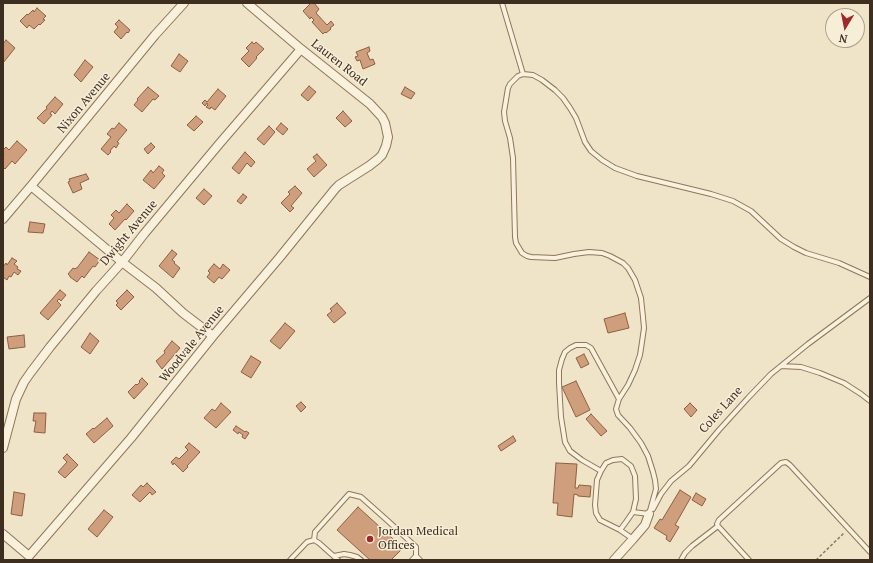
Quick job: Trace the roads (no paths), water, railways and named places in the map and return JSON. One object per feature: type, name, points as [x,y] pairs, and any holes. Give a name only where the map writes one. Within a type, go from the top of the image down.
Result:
[{"type":"street","name":"Nixon Avenue","points":[[3,219],[32,186],[155,35],[184,3]]},
{"type":"street","name":"Lauren Road","points":[[247,3],[301,49],[363,98],[382,117],[388,137],[386,146],[381,156]]},
{"type":"street","name":"Dwight Avenue","points":[[3,448],[16,399],[24,382],[50,346],[301,49]]},
{"type":"street","name":"Woodvale Avenue","points":[[29,558],[339,185],[369,166],[381,156]]},
{"type":"street","points":[[32,186],[213,336]]},
{"type":"street","name":"Coles Lane","points":[[614,560],[645,525],[649,514]]},
{"type":"street","points":[[3,534],[29,558]]},
{"type":"lane","points":[[502,3],[523,74]]},
{"type":"lane","points":[[633,512],[649,514],[656,489],[656,480],[648,456],[634,433],[617,414],[616,409],[619,399],[635,370],[640,355],[644,321],[638,286],[632,274],[623,263],[602,253],[582,253],[560,257],[533,257],[522,253],[516,243],[512,158],[510,138],[504,112],[508,88],[518,76],[523,74],[533,75],[555,90],[563,98],[573,113],[589,148],[596,156],[615,168],[637,176],[711,194],[733,201],[751,211],[778,236],[794,247],[806,253],[839,263],[870,277]]},
{"type":"lane","name":"Coles Lane","points":[[649,514],[660,494],[671,481],[689,466],[719,430],[771,374],[808,344],[870,298]]},
{"type":"lane","points":[[601,471],[570,451],[564,442],[560,418],[559,370],[565,352],[576,345],[586,345],[591,348],[619,399]]},
{"type":"lane","points":[[780,366],[801,366],[820,373],[844,383],[870,401]]},
{"type":"lane","points":[[620,530],[633,512],[636,499],[635,476],[631,466],[622,459],[613,460],[606,463],[601,471],[596,487],[596,513],[600,520],[620,530],[633,539]]},
{"type":"lane","points":[[681,560],[692,546],[718,526],[717,524],[719,520],[781,463],[786,462],[870,552]]},
{"type":"lane","points":[[314,540],[315,532],[349,494],[361,497],[416,547],[416,556],[412,560]]},
{"type":"lane","points":[[718,526],[749,560]]},
{"type":"lane","points":[[290,560],[307,542],[314,540],[320,543],[338,560]]},
{"type":"lane","points":[[334,556],[344,554],[357,557],[361,560]]},
{"type":"lane","points":[[416,556],[420,560]]},
{"type":"place","name":"Jordan Medical Offices","points":[[370,539]]}]
